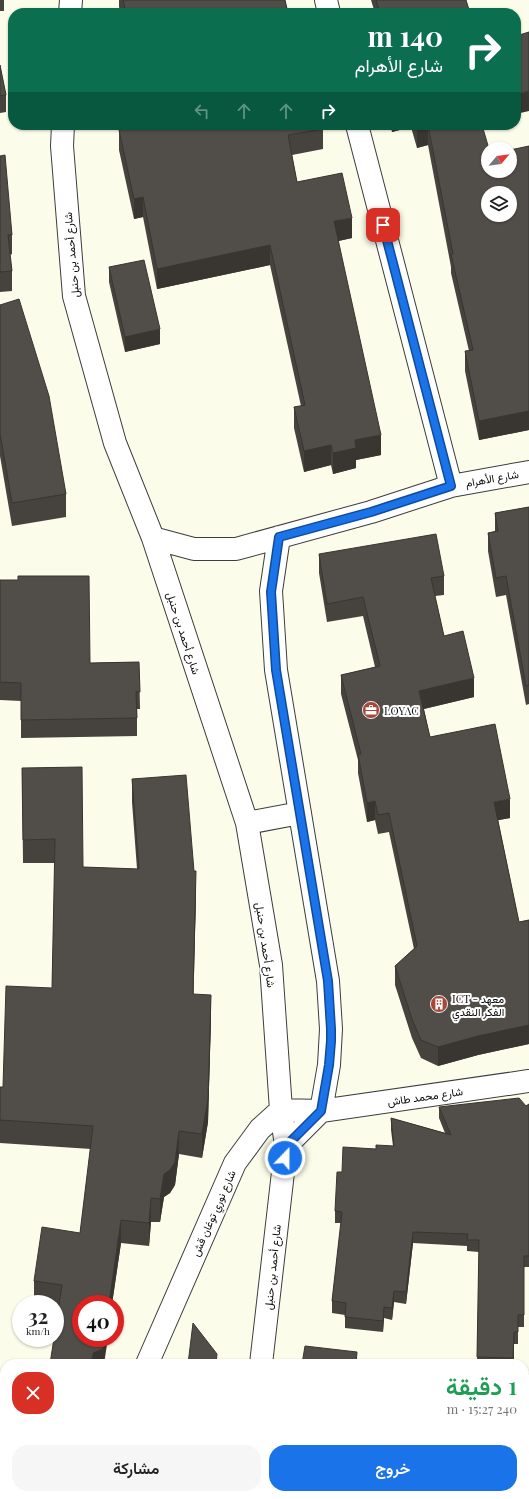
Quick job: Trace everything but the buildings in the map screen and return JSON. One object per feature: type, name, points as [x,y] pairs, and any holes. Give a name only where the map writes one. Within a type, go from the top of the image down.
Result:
[{"type":"street","name":"شارع أحمد بن حنبل","points":[[63,130],[62,146],[74,296],[115,443],[153,538],[247,823],[271,965],[281,1110],[286,1146],[261,1359]]},
{"type":"street","points":[[359,130],[451,486]]},
{"type":"street","name":"شارع الأهرام","points":[[153,538],[194,549],[236,549],[371,512],[451,486],[529,472]]},
{"type":"street","points":[[279,537],[271,592],[276,670],[329,989],[331,1029],[329,1065],[321,1111],[286,1146]]},
{"type":"street","points":[[247,823],[300,813]]},
{"type":"street","name":"شارع محمد طاش","points":[[321,1111],[529,1081]]},
{"type":"street","points":[[281,1110],[321,1111]]},
{"type":"street","name":"شارع نوري توغان قش","points":[[149,1359],[235,1163],[260,1128],[281,1110]]},
{"type":"place","name":"LOYAC","points":[[371,710]]},
{"type":"place","name":"ICT - معهد الفكر النقدي","points":[[439,1004]]},
{"type":"route","points":[[285,1158],[286,1146],[321,1111],[329,1065],[331,1029],[328,981],[276,670],[271,592],[279,537],[371,512],[451,486],[383,225]]}]
